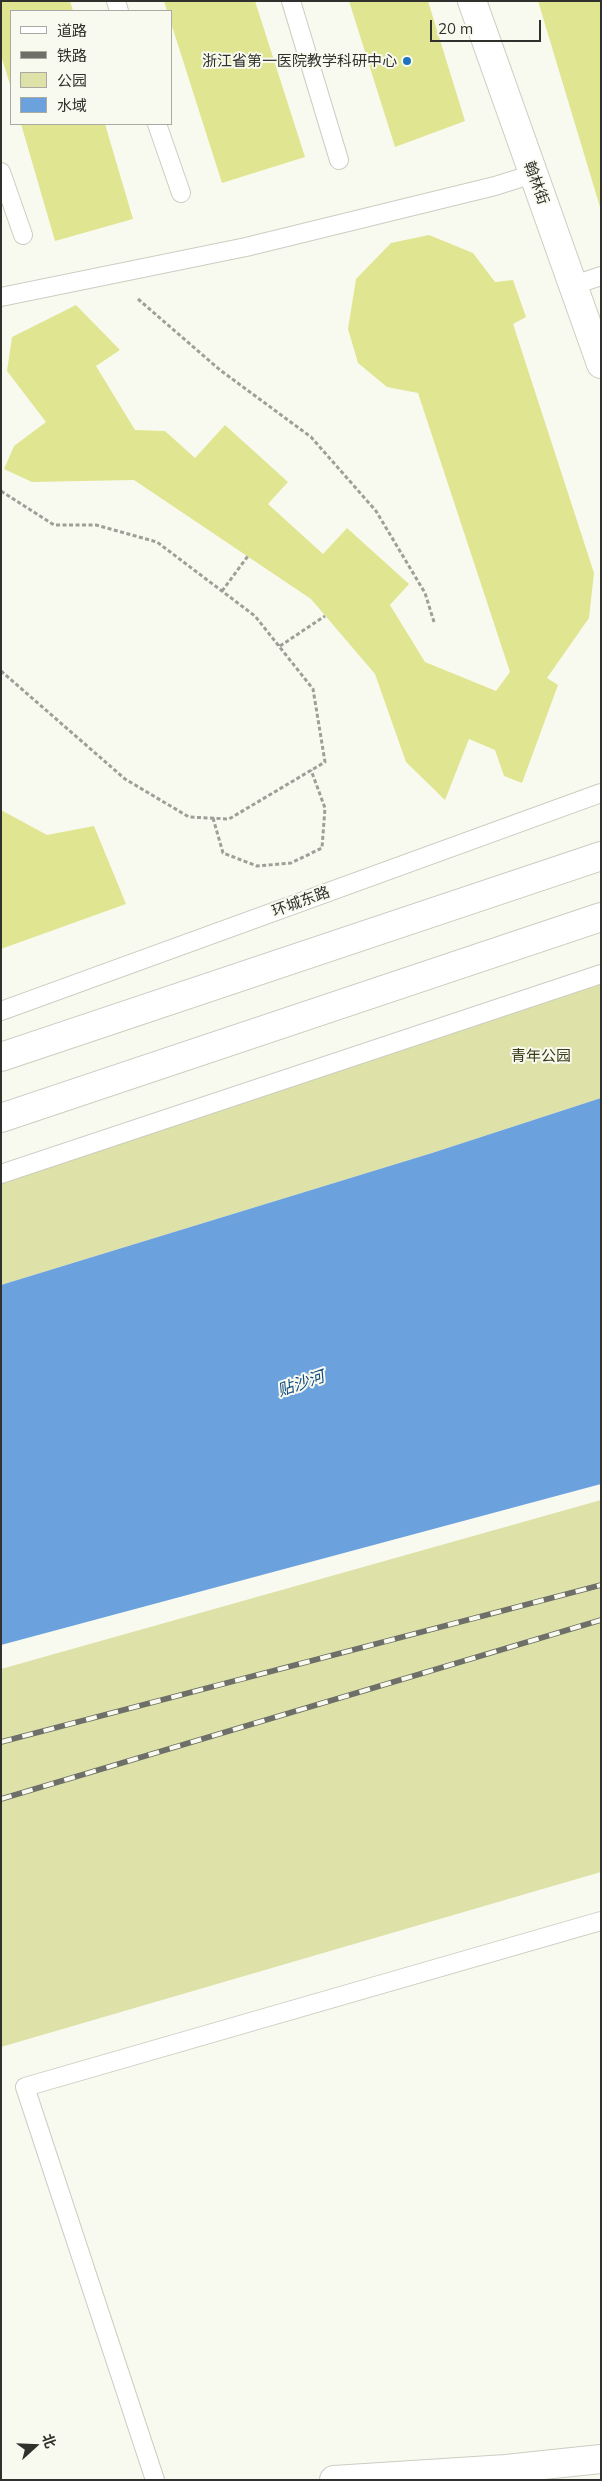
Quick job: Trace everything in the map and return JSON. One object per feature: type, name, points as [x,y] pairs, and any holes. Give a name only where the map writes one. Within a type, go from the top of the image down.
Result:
[{"type":"main road","name":"翰林街","points":[[472,1],[601,364]]},
{"type":"main road","points":[[1,1057],[601,856]]},
{"type":"main road","points":[[1,1118],[601,917]]},
{"type":"main road","points":[[334,2480],[508,2475],[601,2459]]},
{"type":"lane","points":[[291,1],[339,160]]},
{"type":"lane","points":[[157,125],[181,193]]},
{"type":"lane","points":[[1,172],[23,235]]},
{"type":"lane","points":[[1,297],[246,248],[533,174]]},
{"type":"lane","points":[[574,285],[601,276]]},
{"type":"lane","name":"环城东路","points":[[1,1011],[601,793]]},
{"type":"lane","points":[[1,1174],[601,974]]},
{"type":"lane","points":[[155,2480],[25,2087],[601,1921]]},
{"type":"path","points":[[134,295],[220,370],[311,437],[376,511],[425,593],[434,622]]},
{"type":"path","points":[[1,491],[54,525],[96,525],[157,542],[256,616],[313,689],[325,762],[229,819],[189,817],[125,779],[1,671]]},
{"type":"path","points":[[222,591],[248,556]]},
{"type":"path","points":[[280,646],[326,616]]},
{"type":"path","points":[[213,818],[223,853],[257,866],[290,863],[298,860],[322,848],[325,808],[312,770]]},
{"type":"green space","name":"青年公园","points":[[601,974],[601,1098],[432,1153],[1,1285],[1,1175]]},
{"type":"green space","points":[[601,1500],[601,1872],[1,2047],[1,1669]]},
{"type":"water","name":"贴沙河","points":[[601,1098],[601,1484],[1,1645],[1,1285],[432,1153]]},
{"type":"building","points":[[1,1],[70,1],[73,10],[10,10],[10,85],[1,55]]},
{"type":"building","points":[[164,1],[255,1],[305,157],[222,183],[172,26],[172,10],[167,10]]},
{"type":"building","name":"浙江省第一医院教学科研中心","points":[[349,1],[428,1],[465,121],[395,147]]},
{"type":"building","points":[[538,1],[601,1],[601,207],[600,207]]},
{"type":"building","points":[[21,125],[105,125],[133,219],[55,241]]},
{"type":"building","points":[[429,235],[473,253],[495,282],[513,280],[526,317],[513,324],[594,573],[589,618],[547,678],[558,685],[522,783],[504,776],[495,750],[469,739],[445,800],[406,762],[375,674],[311,599],[134,480],[32,482],[4,469],[14,446],[46,422],[7,371],[12,337],[76,305],[120,350],[96,366],[135,430],[165,431],[195,458],[225,425],[288,482],[268,504],[323,554],[347,528],[409,584],[390,605],[425,662],[496,691],[510,672],[418,393],[387,387],[358,363],[348,329],[356,279],[391,243]]},
{"type":"building","points":[[1,810],[47,835],[94,826],[126,904],[1,949]]},
{"type":"railway","points":[[1,1742],[601,1585]]},
{"type":"railway","points":[[1,1799],[601,1620]]},
{"type":"place","name":"浙江省第一医院教学科研中心","points":[[407,61]]}]
